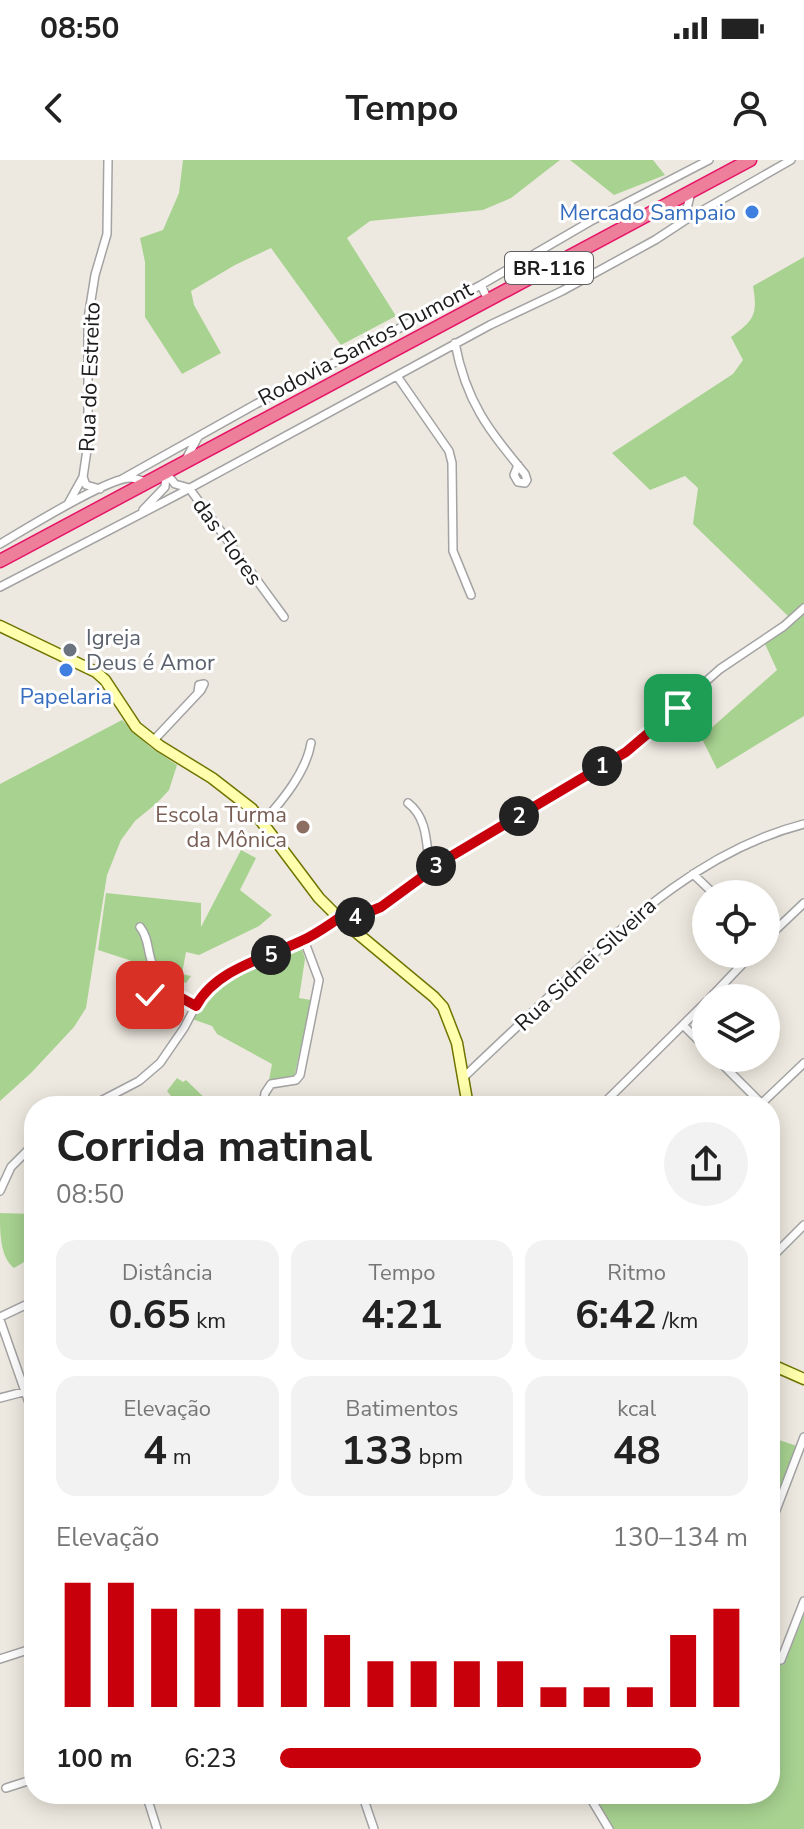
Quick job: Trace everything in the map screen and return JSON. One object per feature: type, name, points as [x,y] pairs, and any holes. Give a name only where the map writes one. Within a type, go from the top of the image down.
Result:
[{"type":"highway","name":"Rodovia Santos Dumont","points":[[0,561],[691,192],[728,165],[750,160]]},
{"type":"street","name":"Rua do Estreito","points":[[100,489],[86,485],[83,477],[88,443],[88,319],[95,275],[107,234],[108,160]]},
{"type":"street","points":[[0,544],[67,505],[122,479],[481,285],[591,221],[709,160]]},
{"type":"street","points":[[0,587],[455,343],[613,263],[791,160]]},
{"type":"street","points":[[684,221],[691,192]]},
{"type":"street","points":[[481,285],[488,300]]},
{"type":"street","points":[[455,343],[463,381],[477,412],[518,465]]},
{"type":"street","points":[[397,376],[449,451],[452,463],[453,551],[471,595]]},
{"type":"street","points":[[184,463],[198,437]]},
{"type":"street","points":[[140,514],[165,487],[166,473]]},
{"type":"street","name":"das Flores","points":[[166,473],[175,484],[189,488],[284,617]]},
{"type":"street","points":[[67,505],[83,477]]},
{"type":"street","points":[[122,479],[134,478],[148,483]]},
{"type":"street","points":[[110,1096],[139,1081],[160,1063],[207,990],[222,978],[341,920],[381,907],[430,870],[637,745],[720,669],[803,611]]},
{"type":"street","points":[[0,626],[96,672],[105,680],[136,727],[230,791],[263,822],[309,886],[341,920],[443,1007],[455,1034],[466,1096]]},
{"type":"street","points":[[153,741],[198,692]]},
{"type":"street","points":[[263,822],[283,799],[305,763],[311,743]]},
{"type":"street","points":[[408,803],[421,815],[424,823],[430,870]]},
{"type":"street","name":"Rua Sidnei Silveira","points":[[463,1078],[658,896],[764,835],[804,824]]},
{"type":"street","points":[[693,874],[699,880]]},
{"type":"street","points":[[780,926],[804,903]]},
{"type":"street","points":[[140,927],[146,937],[152,964],[169,991],[196,1006]]},
{"type":"street","points":[[265,1096],[271,1084],[292,1081],[300,1075],[319,980],[304,940]]},
{"type":"street","points":[[723,984],[739,968]]},
{"type":"street","points":[[123,998],[169,991]]},
{"type":"street","points":[[611,1096],[692,1017]]},
{"type":"street","points":[[684,1026],[692,1034]]},
{"type":"street","points":[[770,1096],[804,1063]]},
{"type":"street","points":[[729,1072],[752,1096]]},
{"type":"street","points":[[0,1191],[11,1167],[24,1154]]},
{"type":"street","points":[[780,1249],[804,1225]]},
{"type":"street","points":[[24,1306],[2,1317],[24,1382]]},
{"type":"street","points":[[780,1368],[804,1379]]},
{"type":"street","points":[[0,1398],[24,1392]]},
{"type":"street","points":[[780,1500],[804,1437]]},
{"type":"street","points":[[780,1660],[804,1601]]},
{"type":"street","points":[[0,1659],[24,1651]]},
{"type":"street","points":[[6,1788],[24,1782]]},
{"type":"street","points":[[149,1804],[157,1829]]},
{"type":"street","points":[[365,1804],[374,1829]]},
{"type":"street","points":[[594,1804],[609,1829]]},
{"type":"green space","points":[[183,160],[560,160],[511,198],[483,210],[370,221],[347,238],[396,316],[341,345],[271,248],[235,265],[191,291],[194,305],[221,353],[182,374],[145,317],[145,262],[140,238],[163,230],[179,193]]},
{"type":"green space","points":[[570,160],[653,160],[665,175],[614,195]]},
{"type":"green space","points":[[804,257],[804,716],[717,769],[701,737],[777,670],[765,644],[788,616],[693,524],[698,488],[685,476],[650,490],[612,453],[733,374],[743,360],[731,337],[752,316],[755,304],[753,286]]},
{"type":"green space","points":[[122,720],[150,747],[177,765],[169,790],[135,821],[121,840],[107,875],[86,1008],[74,1027],[0,1101],[0,784]]},
{"type":"green space","points":[[241,850],[256,858],[240,890],[272,915],[259,926],[199,955],[186,952],[182,974],[191,976],[186,983],[177,980],[170,990],[155,992],[138,979],[143,969],[129,960],[98,950],[106,893],[201,903],[201,927]]},
{"type":"green space","points":[[297,948],[302,949],[305,959],[299,998],[311,1000],[294,1078],[269,1080],[272,1064],[217,1034],[212,1026],[192,1019],[204,999],[220,983]]},
{"type":"green space","points":[[177,1078],[183,1082],[186,1080],[203,1096],[171,1096],[167,1091]]},
{"type":"green space","points":[[0,1213],[24,1214],[24,1262],[14,1268],[6,1258]]},
{"type":"green space","points":[[780,1440],[797,1446],[780,1492]]},
{"type":"green space","points":[[804,1614],[804,1829],[611,1829],[597,1804],[780,1804],[780,1664],[784,1665]]},
{"type":"place","name":"Mercado Sampaio","points":[[752,212]]},
{"type":"place","name":"Igreja Deus é Amor","points":[[70,650]]},
{"type":"place","name":"Papelaria","points":[[66,670]]},
{"type":"place","name":"Escola Turma da Mônica","points":[[303,827]]},
{"type":"route","points":[[150,995],[169,991],[196,1006],[207,990],[222,978],[304,940],[339,918],[344,922],[381,907],[448,858],[637,745],[678,708]]}]
